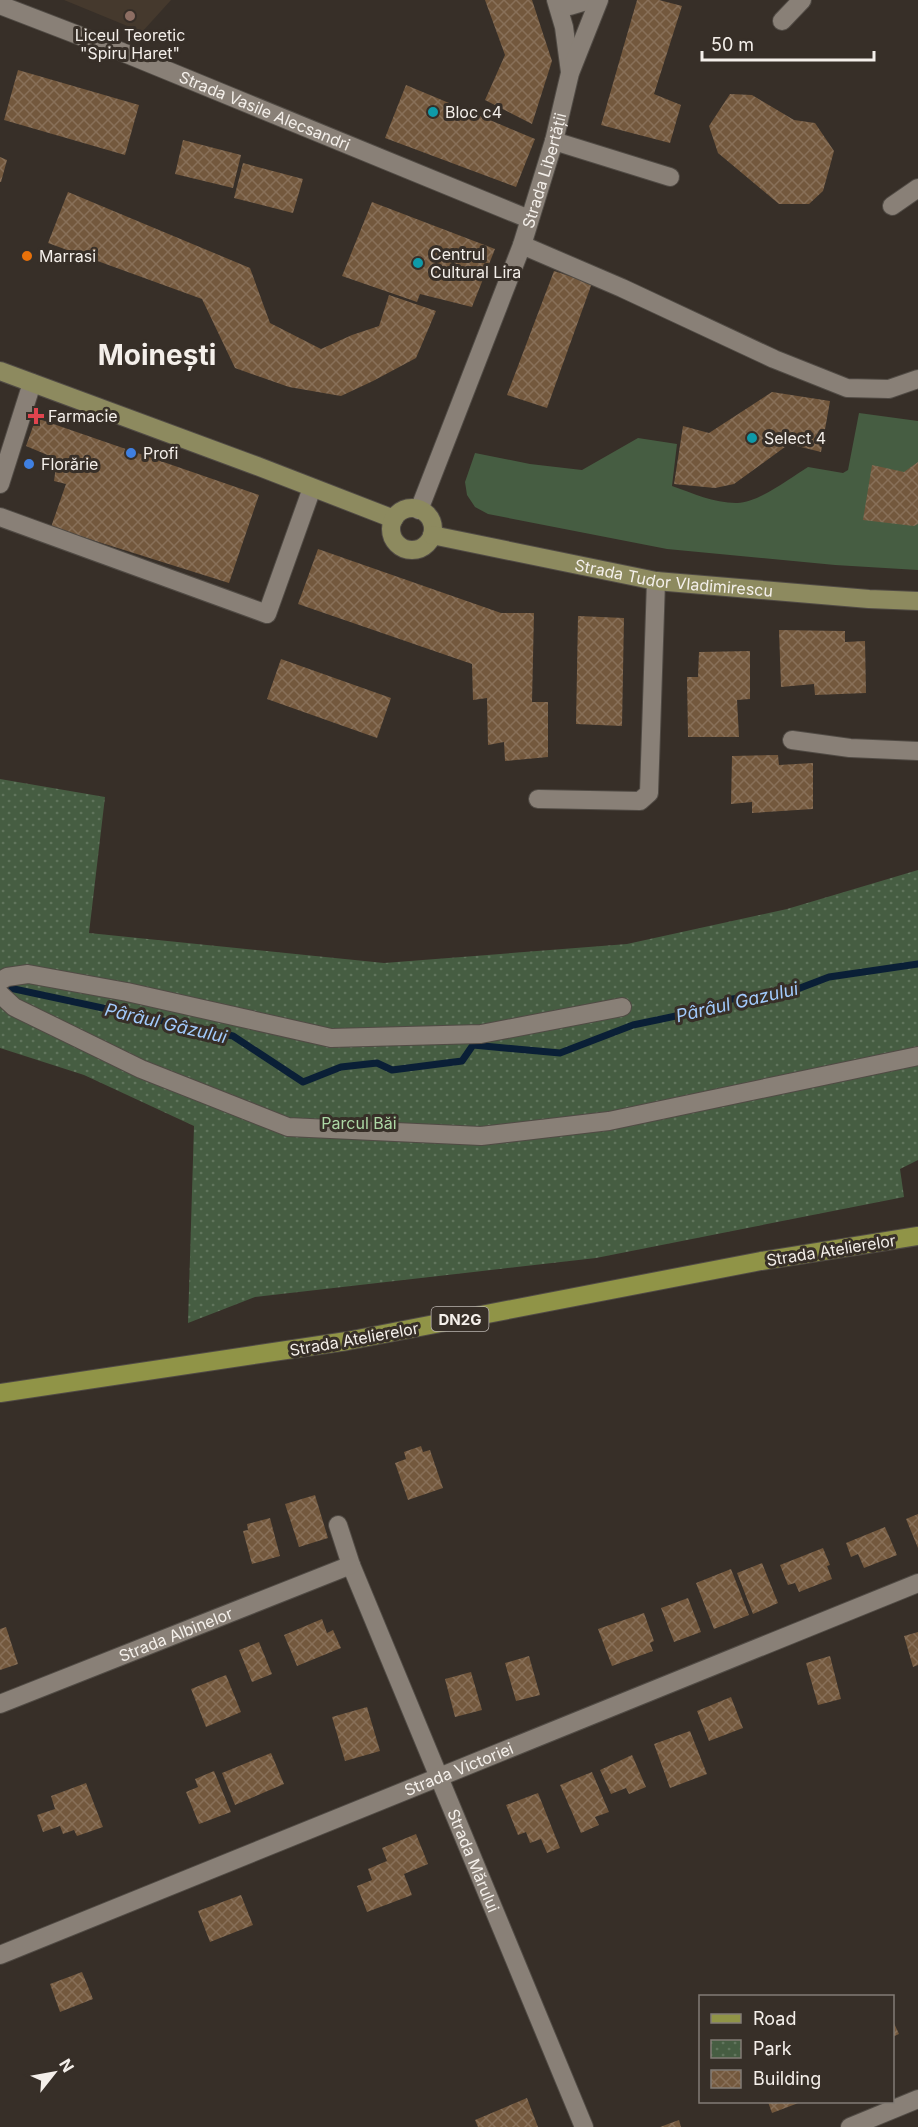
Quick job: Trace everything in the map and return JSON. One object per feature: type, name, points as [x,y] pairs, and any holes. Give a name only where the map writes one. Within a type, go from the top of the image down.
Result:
[{"type":"main road","name":"Strada Atelierelor","points":[[0,1393],[348,1341],[683,1276],[918,1236]]},
{"type":"street","points":[[557,0],[570,6],[590,0]]},
{"type":"street","points":[[557,0],[564,27],[570,74]]},
{"type":"street","name":"Strada Libertății","points":[[419,510],[522,245],[554,141],[570,74],[599,0]]},
{"type":"street","points":[[782,21],[801,0]]},
{"type":"street","name":"Strada Vasile Alecsandri","points":[[0,5],[122,52],[529,219]]},
{"type":"street","points":[[554,141],[670,177]]},
{"type":"street","points":[[892,206],[918,188]]},
{"type":"street","points":[[522,245],[622,288],[774,359],[847,388],[889,389],[918,379]]},
{"type":"street","points":[[0,371],[394,519]]},
{"type":"street","points":[[0,484],[32,383]]},
{"type":"street","points":[[0,517],[267,614],[312,488]]},
{"type":"street","points":[[419,510],[426,513],[430,519],[433,526],[432,535],[425,546],[407,550],[401,547],[392,536],[391,526],[402,511],[419,510]]},
{"type":"street","name":"Strada Tudor Vladimirescu","points":[[432,535],[656,581],[869,600],[918,601]]},
{"type":"street","points":[[538,799],[640,801],[649,794],[656,581]]},
{"type":"street","points":[[792,740],[850,748],[918,751]]},
{"type":"street","points":[[0,968],[127,992],[331,1038],[481,1034],[622,1007]]},
{"type":"street","points":[[0,981],[7,977],[28,974]]},
{"type":"street","points":[[0,994],[14,1007],[141,1069],[288,1126],[481,1136],[609,1121],[918,1056]]},
{"type":"street","name":"Strada Mărului","points":[[338,1525],[351,1565],[584,2127]]},
{"type":"street","name":"Strada Albinelor","points":[[0,1704],[351,1565]]},
{"type":"street","name":"Strada Victoriei","points":[[0,1955],[918,1583]]},
{"type":"street","points":[[850,2127],[918,2099]]},
{"type":"shaded area","name":"Liceul Teoretic \"Spiru Haret\"","points":[[64,0],[171,0],[142,32]]},
{"type":"green space","points":[[859,413],[918,421],[918,570],[835,565],[667,549],[488,514],[475,507],[467,495],[465,482],[475,453],[530,464],[582,470],[638,438],[677,444],[672,486],[720,501],[744,502],[773,490],[808,467],[843,473],[848,470]]},
{"type":"green space","name":"Parcul Băi","points":[[0,779],[105,797],[89,933],[384,963],[627,944],[787,909],[918,870],[918,1160],[900,1169],[904,1197],[596,1258],[255,1297],[188,1323],[194,1126],[84,1075],[0,1048]]},
{"type":"building","points":[[485,0],[532,0],[552,61],[532,124],[485,100],[505,55]]},
{"type":"building","points":[[637,0],[659,0],[682,6],[654,94],[681,105],[670,143],[601,125]]},
{"type":"building","points":[[18,70],[139,105],[125,155],[4,120]]},
{"type":"building","name":"Bloc c4","points":[[406,85],[535,139],[516,187],[385,138]]},
{"type":"building","points":[[730,94],[752,95],[794,120],[815,123],[834,151],[823,191],[809,204],[779,204],[718,153],[709,126]]},
{"type":"building","points":[[183,140],[241,155],[233,188],[175,174]]},
{"type":"building","points":[[0,157],[7,160],[1,182],[0,182]]},
{"type":"building","points":[[243,163],[303,179],[293,213],[234,198]]},
{"type":"building","points":[[68,192],[250,268],[270,323],[321,349],[379,326],[389,295],[436,311],[416,358],[373,381],[341,396],[289,387],[235,368],[202,299],[48,243]]},
{"type":"building","name":"Centrul Cultural Lira","points":[[372,202],[495,249],[472,307],[420,294],[417,302],[342,276]]},
{"type":"building","points":[[554,271],[592,283],[547,408],[507,395]]},
{"type":"building","name":"Select 4","points":[[772,392],[830,401],[821,452],[789,444],[734,484],[715,488],[674,484],[683,426],[709,433]]},
{"type":"building","points":[[36,418],[259,495],[229,583],[51,527],[66,484],[54,481],[57,459],[26,446]]},
{"type":"building","points":[[918,462],[918,524],[914,526],[863,520],[872,465],[904,472]]},
{"type":"building","points":[[318,549],[501,613],[534,613],[532,702],[548,702],[548,757],[505,761],[504,742],[488,745],[487,698],[473,700],[472,664],[298,604]]},
{"type":"building","points":[[578,616],[624,618],[622,726],[576,724]]},
{"type":"building","points":[[779,630],[845,631],[845,642],[865,641],[866,693],[815,695],[814,684],[781,687]]},
{"type":"building","points":[[750,651],[750,699],[737,700],[739,737],[688,737],[687,677],[698,677],[699,652]]},
{"type":"building","points":[[281,659],[391,698],[377,738],[267,699]]},
{"type":"building","points":[[778,755],[779,765],[813,763],[813,809],[752,813],[752,802],[731,804],[732,756]]},
{"type":"building","points":[[421,1446],[423,1452],[430,1450],[443,1488],[408,1500],[395,1463],[406,1459],[404,1452]]},
{"type":"building","points":[[315,1495],[328,1538],[299,1547],[285,1504]]},
{"type":"building","points":[[918,1514],[918,1548],[906,1519]]},
{"type":"building","points":[[270,1518],[280,1556],[252,1564],[243,1531],[248,1530],[247,1524]]},
{"type":"building","points":[[885,1527],[897,1555],[864,1568],[858,1554],[851,1557],[846,1543]]},
{"type":"building","points":[[823,1548],[830,1565],[827,1566],[832,1579],[799,1592],[795,1583],[788,1585],[780,1565]]},
{"type":"building","points":[[762,1563],[778,1603],[753,1614],[737,1573]]},
{"type":"building","points":[[731,1569],[749,1615],[714,1629],[696,1583]]},
{"type":"building","points":[[688,1598],[701,1632],[674,1642],[661,1608]]},
{"type":"building","points":[[644,1613],[654,1641],[650,1643],[653,1651],[612,1666],[598,1629]]},
{"type":"building","points":[[322,1619],[327,1633],[333,1630],[341,1648],[297,1666],[284,1635]]},
{"type":"building","points":[[6,1627],[18,1664],[0,1670],[0,1629]]},
{"type":"building","points":[[918,1632],[918,1665],[913,1667],[904,1636]]},
{"type":"building","points":[[259,1642],[272,1674],[252,1682],[239,1650]]},
{"type":"building","points":[[529,1656],[540,1695],[516,1701],[505,1663]]},
{"type":"building","points":[[830,1656],[841,1699],[818,1705],[806,1663]]},
{"type":"building","points":[[471,1672],[482,1710],[455,1717],[445,1679]]},
{"type":"building","points":[[226,1675],[241,1712],[206,1727],[191,1689]]},
{"type":"building","points":[[731,1697],[743,1728],[709,1741],[697,1711]]},
{"type":"building","points":[[367,1707],[380,1751],[345,1761],[332,1717]]},
{"type":"building","points":[[690,1731],[707,1774],[670,1788],[654,1744]]},
{"type":"building","points":[[271,1753],[284,1784],[235,1805],[222,1773]]},
{"type":"building","points":[[632,1755],[646,1787],[629,1794],[626,1788],[611,1794],[600,1770]]},
{"type":"building","points":[[214,1771],[231,1812],[199,1824],[186,1792],[198,1787],[195,1779]]},
{"type":"building","points":[[592,1772],[609,1812],[595,1817],[599,1825],[581,1833],[560,1785]]},
{"type":"building","points":[[86,1783],[103,1827],[77,1836],[74,1830],[63,1834],[60,1826],[43,1832],[37,1815],[55,1809],[51,1796]]},
{"type":"building","points":[[538,1793],[560,1848],[547,1853],[541,1839],[530,1843],[526,1832],[518,1835],[506,1805]]},
{"type":"building","points":[[416,1834],[428,1864],[404,1874],[412,1895],[367,1912],[357,1886],[372,1880],[368,1869],[387,1861],[382,1848]]},
{"type":"building","points":[[241,1895],[253,1925],[210,1942],[198,1911]]},
{"type":"building","points":[[82,1972],[93,1999],[60,2012],[50,1984]]},
{"type":"building","points":[[894,2023],[899,2034],[894,2036]]},
{"type":"building","points":[[527,2098],[538,2127],[478,2127],[475,2120]]},
{"type":"building","points":[[768,2103],[798,2103],[772,2113]]},
{"type":"building","points":[[679,2120],[681,2127],[660,2127]]},
{"type":"waterway","name":"Pârâul Gâzului","points":[[0,986],[233,1036],[303,1082],[341,1067],[377,1063],[392,1070],[462,1061],[473,1045],[560,1053],[633,1025],[695,1012],[732,999],[787,993],[829,977],[918,964]]},
{"type":"place","name":"Liceul Teoretic \"Spiru Haret\"","points":[[130,16]]},
{"type":"place","name":"Bloc c4","points":[[433,112]]},
{"type":"place","name":"Marrasi","points":[[27,256]]},
{"type":"place","name":"Centrul Cultural Lira","points":[[418,263]]},
{"type":"place","name":"Farmacie","points":[[36,416]]},
{"type":"place","name":"Select 4","points":[[752,438]]},
{"type":"place","name":"Profi","points":[[131,453]]},
{"type":"place","name":"Florărie","points":[[29,464]]},
{"type":"district","name":"Moinești","points":[[157,355]]},
{"type":"water label","name":"Pârâul Gazului","points":[[737,1002]]}]
